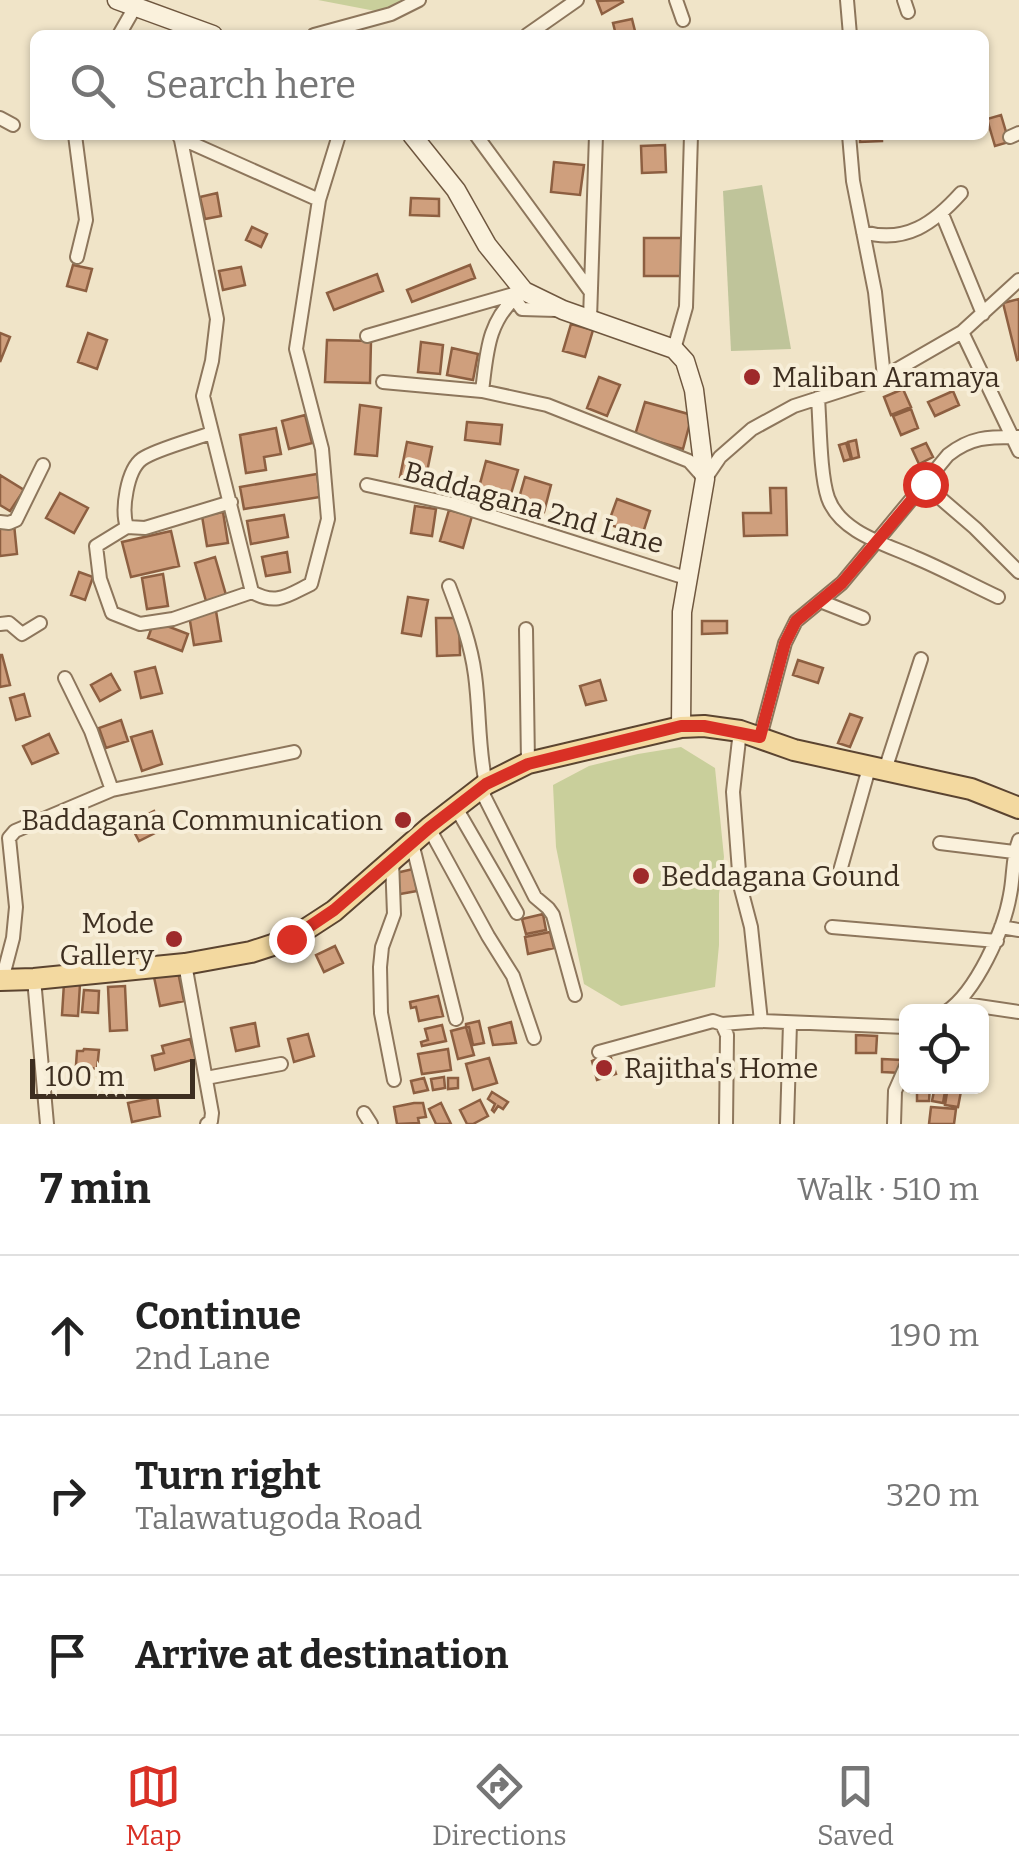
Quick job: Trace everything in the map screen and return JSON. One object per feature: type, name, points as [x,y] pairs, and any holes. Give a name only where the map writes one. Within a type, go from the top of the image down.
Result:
[{"type":"main road","points":[[1,980],[185,964],[251,952],[291,939],[334,910],[483,786],[528,764],[681,726],[750,734],[794,750],[971,790],[1019,808]]},
{"type":"street","points":[[332,30],[391,14],[418,0]]},
{"type":"street","points":[[534,30],[577,0]]},
{"type":"street","points":[[676,0],[683,20]]},
{"type":"street","points":[[846,0],[849,30]]},
{"type":"street","points":[[120,30],[126,4],[168,27]]},
{"type":"street","points":[[75,140],[86,220],[77,258]]},
{"type":"street","points":[[181,140],[217,319],[204,396],[252,592]]},
{"type":"street","points":[[189,140],[319,200]]},
{"type":"street","points":[[231,502],[145,528],[127,526],[96,546],[100,579],[112,614],[140,624],[173,619],[252,592],[279,599],[312,584],[328,520],[322,449],[296,349],[319,200],[337,140]]},
{"type":"street","points":[[416,140],[456,190],[519,294]]},
{"type":"street","points":[[480,140],[590,291]]},
{"type":"street","points":[[590,319],[596,140]]},
{"type":"street","points":[[674,349],[686,307],[691,140]]},
{"type":"street","points":[[849,140],[875,292],[884,377]]},
{"type":"street","points":[[863,232],[880,236],[918,230],[942,214],[961,192]]},
{"type":"street","points":[[942,214],[983,314]]},
{"type":"street","points":[[705,479],[720,458],[752,428],[794,406],[884,377],[962,332],[1019,280]]},
{"type":"street","points":[[482,391],[497,317],[519,294]]},
{"type":"street","points":[[367,336],[519,294],[674,349],[685,360],[694,390],[705,479],[682,612],[681,726]]},
{"type":"street","points":[[962,332],[1019,451]]},
{"type":"street","points":[[383,382],[482,391],[547,405],[689,461],[705,479]]},
{"type":"street","points":[[818,398],[832,508],[876,543],[914,556],[998,597]]},
{"type":"street","points":[[127,526],[126,493],[134,468],[142,458],[211,433]]},
{"type":"street","points":[[761,1020],[751,927],[740,885],[733,792],[750,734],[785,643],[796,621],[842,583],[948,455],[963,443],[978,438],[1015,437]]},
{"type":"street","points":[[0,522],[16,520],[43,465]]},
{"type":"street","points":[[925,484],[1019,572]]},
{"type":"street","name":"Baddagana 2nd Lane","points":[[367,485],[453,504],[686,578]]},
{"type":"street","points":[[449,586],[465,628],[476,675],[483,786],[535,898],[553,916],[576,995]]},
{"type":"street","points":[[820,601],[864,618]]},
{"type":"street","points":[[0,624],[9,623],[22,634],[40,623]]},
{"type":"street","points":[[526,628],[528,764]]},
{"type":"street","points":[[840,871],[922,659]]},
{"type":"street","points":[[66,678],[112,790]]},
{"type":"street","points":[[1,980],[16,907],[9,838],[15,831],[112,790],[294,752]]},
{"type":"street","points":[[456,806],[517,913]]},
{"type":"street","points":[[429,828],[513,976],[534,1038]]},
{"type":"street","points":[[412,843],[456,1019]]},
{"type":"street","points":[[940,844],[1016,846],[1010,894],[999,934],[955,1004]]},
{"type":"street","points":[[392,860],[394,914],[382,946],[380,968],[381,1013],[394,1080]]},
{"type":"street","points":[[832,927],[999,934],[1019,930]]},
{"type":"street","points":[[185,964],[213,1118],[207,1124]]},
{"type":"street","points":[[34,980],[47,1124]]},
{"type":"street","points":[[989,1010],[1019,1012]]},
{"type":"street","points":[[598,1052],[713,1020],[722,1024],[761,1020],[899,1027]]},
{"type":"street","points":[[788,1124],[790,1022]]},
{"type":"street","points":[[722,1024],[727,1034],[726,1124]]},
{"type":"street","points":[[206,1078],[280,1064]]},
{"type":"street","points":[[894,1124],[899,1082]]},
{"type":"green space","points":[[318,0],[419,0],[391,14]]},
{"type":"green space","points":[[762,185],[791,349],[731,351],[723,191]]},
{"type":"green space","name":"Beddagana Gound","points":[[681,747],[715,768],[724,857],[715,987],[621,1006],[584,984],[556,847],[553,785],[589,766]]},
{"type":"building","points":[[622,0],[602,14],[597,1]]},
{"type":"building","points":[[632,19],[635,30],[615,30],[613,23]]},
{"type":"building","points":[[1001,115],[1009,142],[995,146],[989,118]]},
{"type":"building","points":[[665,145],[666,172],[642,173],[641,146]]},
{"type":"building","points":[[554,162],[584,165],[580,195],[551,192]]},
{"type":"building","points":[[217,193],[221,216],[205,219],[200,197]]},
{"type":"building","points":[[411,198],[439,199],[439,216],[410,215]]},
{"type":"building","points":[[252,227],[267,234],[261,247],[246,240]]},
{"type":"building","points":[[644,238],[684,238],[684,276],[644,276]]},
{"type":"building","points":[[73,265],[92,269],[86,291],[67,286]]},
{"type":"building","points":[[470,265],[475,278],[412,302],[407,290]]},
{"type":"building","points":[[241,267],[245,285],[223,290],[219,271]]},
{"type":"building","points":[[377,274],[383,291],[334,310],[327,293]]},
{"type":"building","points":[[1019,299],[1019,359],[1017,360],[1003,303]]},
{"type":"building","points":[[571,324],[593,330],[585,357],[563,351]]},
{"type":"building","points":[[0,333],[10,337],[0,362]]},
{"type":"building","points":[[88,333],[107,340],[97,369],[78,362]]},
{"type":"building","points":[[327,340],[371,341],[370,383],[325,382]]},
{"type":"building","points":[[421,342],[443,345],[440,374],[418,372]]},
{"type":"building","points":[[452,348],[478,354],[473,380],[447,375]]},
{"type":"building","points":[[937,374],[940,381],[921,388],[919,381]]},
{"type":"building","points":[[599,377],[620,385],[607,416],[587,408]]},
{"type":"building","points":[[903,389],[911,407],[891,415],[884,397]]},
{"type":"building","points":[[953,391],[959,405],[935,416],[928,402]]},
{"type":"building","points":[[645,402],[692,415],[683,449],[635,435]]},
{"type":"building","points":[[360,405],[381,408],[377,456],[355,454]]},
{"type":"building","points":[[911,409],[918,428],[901,435],[893,416]]},
{"type":"building","points":[[305,415],[312,443],[289,449],[282,421]]},
{"type":"building","points":[[467,422],[502,425],[500,444],[465,440]]},
{"type":"building","points":[[276,428],[281,454],[264,457],[266,470],[246,473],[240,435]]},
{"type":"building","points":[[856,440],[859,457],[852,459],[848,442]]},
{"type":"building","points":[[407,442],[432,447],[425,482],[400,477]]},
{"type":"building","points":[[846,443],[851,459],[844,461],[839,445]]},
{"type":"building","points":[[926,443],[933,457],[919,464],[912,449]]},
{"type":"building","points":[[486,461],[518,470],[508,504],[477,495]]},
{"type":"building","points":[[317,474],[320,497],[244,509],[240,487]]},
{"type":"building","points":[[0,475],[24,490],[10,511],[0,505]]},
{"type":"building","points":[[525,477],[551,485],[544,512],[517,505]]},
{"type":"building","points":[[770,488],[786,488],[787,535],[744,536],[743,513],[771,513]]},
{"type":"building","points":[[60,493],[88,508],[74,533],[46,518]]},
{"type":"building","points":[[617,499],[650,511],[642,536],[608,524]]},
{"type":"building","points":[[415,506],[436,509],[432,536],[411,533]]},
{"type":"building","points":[[449,510],[472,516],[463,548],[440,541]]},
{"type":"building","points":[[223,512],[228,543],[207,546],[202,516]]},
{"type":"building","points":[[284,515],[288,537],[251,544],[247,521]]},
{"type":"building","points":[[14,524],[17,554],[0,556],[0,525]]},
{"type":"building","points":[[171,531],[179,566],[131,577],[122,542]]},
{"type":"building","points":[[287,552],[290,572],[266,576],[262,557]]},
{"type":"building","points":[[215,557],[226,595],[206,601],[195,563]]},
{"type":"building","points":[[79,572],[93,577],[85,600],[71,595]]},
{"type":"building","points":[[163,574],[168,606],[147,609],[142,578]]},
{"type":"building","points":[[408,597],[428,600],[421,636],[402,633]]},
{"type":"building","points":[[216,611],[221,641],[194,645],[189,615]]},
{"type":"building","points":[[436,618],[459,618],[460,655],[437,656]]},
{"type":"building","points":[[154,621],[188,634],[182,651],[148,638]]},
{"type":"building","points":[[702,621],[727,621],[727,633],[702,634]]},
{"type":"building","points":[[0,655],[10,685],[0,687]]},
{"type":"building","points":[[798,660],[823,668],[818,683],[793,675]]},
{"type":"building","points":[[155,667],[162,693],[141,698],[135,672]]},
{"type":"building","points":[[111,674],[120,690],[100,701],[91,685]]},
{"type":"building","points":[[600,680],[606,700],[586,705],[580,686]]},
{"type":"building","points":[[24,694],[30,716],[16,720],[10,698]]},
{"type":"building","points":[[850,714],[862,718],[850,747],[838,743]]},
{"type":"building","points":[[121,720],[128,741],[106,748],[99,728]]},
{"type":"building","points":[[152,731],[162,764],[142,771],[131,737]]},
{"type":"building","points":[[49,734],[58,753],[32,764],[23,746]]},
{"type":"building","points":[[154,811],[163,829],[139,841],[130,824]]},
{"type":"building","points":[[413,869],[417,891],[400,894],[396,873]]},
{"type":"building","points":[[543,914],[546,930],[526,934],[522,919]]},
{"type":"building","points":[[550,932],[554,948],[528,954],[525,937]]},
{"type":"building","points":[[335,946],[343,963],[324,972],[316,955]]},
{"type":"building","points":[[178,972],[184,1001],[160,1006],[154,977]]},
{"type":"building","points":[[64,983],[80,984],[78,1016],[62,1015]]},
{"type":"building","points":[[125,986],[127,1030],[110,1031],[108,987]]},
{"type":"building","points":[[84,990],[99,991],[98,1013],[82,1012]]},
{"type":"building","points":[[438,996],[443,1016],[419,1021],[416,1007],[411,1008],[410,1002]]},
{"type":"building","points":[[479,1021],[484,1043],[473,1045],[466,1024]]},
{"type":"building","points":[[511,1022],[516,1043],[493,1045],[489,1028]]},
{"type":"building","points":[[255,1023],[259,1046],[236,1051],[231,1028]]},
{"type":"building","points":[[442,1025],[446,1041],[422,1046],[421,1042],[428,1040],[425,1029]]},
{"type":"building","points":[[466,1027],[474,1055],[458,1059],[451,1031]]},
{"type":"building","points":[[308,1034],[314,1056],[294,1062],[288,1039]]},
{"type":"building","points":[[856,1035],[877,1036],[876,1053],[856,1053]]},
{"type":"building","points":[[190,1039],[196,1059],[155,1070],[152,1056],[164,1053],[162,1046]]},
{"type":"building","points":[[448,1049],[451,1070],[422,1074],[418,1054]]},
{"type":"building","points":[[99,1050],[97,1069],[76,1065],[77,1051]]},
{"type":"building","points":[[489,1058],[497,1083],[473,1090],[466,1064]]},
{"type":"building","name":"Rajitha's Home","points":[[599,1058],[600,1062],[611,1058],[616,1074],[597,1080],[592,1061]]},
{"type":"building","points":[[882,1059],[899,1060],[899,1073],[882,1072]]},
{"type":"building","points":[[444,1077],[445,1088],[433,1090],[431,1079]]},
{"type":"building","points":[[424,1078],[428,1090],[414,1093],[411,1081]]},
{"type":"building","points":[[448,1078],[458,1078],[458,1088],[448,1089]]},
{"type":"building","points":[[492,1092],[508,1102],[503,1109],[498,1106],[492,1110],[495,1104],[488,1099]]},
{"type":"building","points":[[917,1094],[929,1094],[929,1101],[917,1101]]},
{"type":"building","points":[[933,1094],[945,1094],[943,1103],[932,1101]]},
{"type":"building","points":[[947,1094],[960,1094],[958,1107],[945,1105]]},
{"type":"building","points":[[157,1097],[160,1116],[132,1122],[128,1103]]},
{"type":"building","points":[[480,1100],[488,1116],[467,1124],[460,1110]]},
{"type":"building","points":[[423,1103],[426,1117],[418,1118],[419,1123],[397,1124],[394,1107]]},
{"type":"building","points":[[441,1103],[451,1124],[436,1124],[429,1109]]},
{"type":"building","points":[[931,1107],[956,1109],[954,1124],[929,1124]]},
{"type":"place","name":"Maliban Aramaya","points":[[752,377]]},
{"type":"place","name":"Baddagana Communication","points":[[403,820]]},
{"type":"place","name":"Beddagana Gound","points":[[641,876]]},
{"type":"place","name":"Mode Gallery","points":[[174,939]]},
{"type":"place","name":"Rajitha's Home","points":[[604,1068]]},
{"type":"route","points":[[291,939],[334,910],[461,802],[486,784],[528,764],[681,726],[740,731],[760,737],[785,643],[796,621],[842,583],[925,484]]}]
